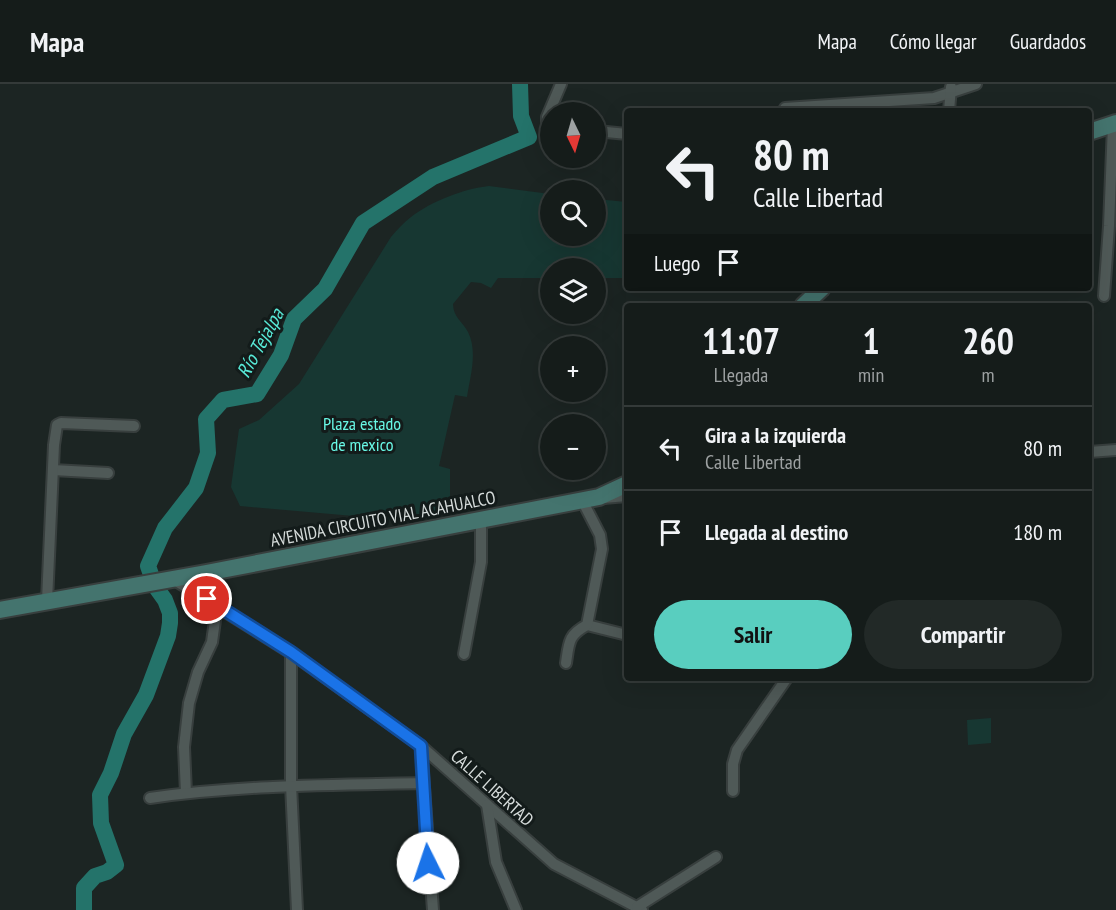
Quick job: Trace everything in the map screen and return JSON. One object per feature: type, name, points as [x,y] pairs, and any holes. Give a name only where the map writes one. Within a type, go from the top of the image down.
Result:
[{"type":"street","points":[[553,102],[561,84]]},
{"type":"street","points":[[785,108],[934,98],[951,88],[976,84]]},
{"type":"street","points":[[949,108],[951,88]]},
{"type":"street","points":[[1092,131],[1114,124],[1104,296]]},
{"type":"street","points":[[606,131],[624,134]]},
{"type":"street","points":[[806,303],[819,291]]},
{"type":"street","points":[[47,601],[56,427],[58,424],[134,426]]},
{"type":"street","points":[[1092,452],[1116,450]]},
{"type":"street","points":[[53,470],[108,473]]},
{"type":"street","name":"AVENIDA CIRCUITO VIAL ACAHUALCO","points":[[0,610],[591,499],[624,485]]},
{"type":"street","points":[[587,625],[602,549],[591,499],[624,496]]},
{"type":"street","points":[[464,654],[481,562],[481,520]]},
{"type":"street","points":[[206,573],[207,599]]},
{"type":"street","name":"CALLE LIBERTAD","points":[[168,579],[207,599],[291,652],[421,746],[554,864],[640,908]]},
{"type":"street","points":[[186,793],[184,747],[188,712],[198,672],[212,642],[217,606]]},
{"type":"street","points":[[566,663],[570,639],[577,630],[587,625],[624,634]]},
{"type":"street","points":[[291,652],[291,785],[297,910]]},
{"type":"street","points":[[733,791],[737,750],[785,681]]},
{"type":"street","points":[[421,746],[433,910]]},
{"type":"street","points":[[150,798],[291,785],[423,783]]},
{"type":"street","points":[[487,805],[496,862],[516,910]]},
{"type":"street","points":[[640,908],[716,857]]},
{"type":"green space","name":"Plaza estado de mexico","points":[[489,186],[540,193],[540,246],[606,246],[606,200],[624,202],[624,278],[606,278],[606,258],[540,258],[540,278],[498,278],[491,288],[481,283],[471,282],[453,304],[455,312],[468,332],[473,356],[467,397],[455,395],[439,466],[450,469],[450,507],[399,520],[240,506],[231,487],[239,429],[259,420],[299,384],[391,237],[419,211],[448,197]]},
{"type":"green space","points":[[991,718],[991,743],[968,745],[967,720]]},
{"type":"waterway","name":"Río Tejalpa","points":[[84,910],[84,888],[95,876],[107,872],[116,865],[101,823],[100,795],[111,773],[124,734],[146,695],[168,636],[170,613],[165,600],[155,586],[148,566],[165,528],[196,488],[208,453],[206,419],[223,400],[257,394],[281,355],[294,319],[325,289],[363,223],[433,177],[529,137],[521,116],[520,84]]},
{"type":"route","points":[[207,599],[291,652],[421,746],[428,863]]}]
